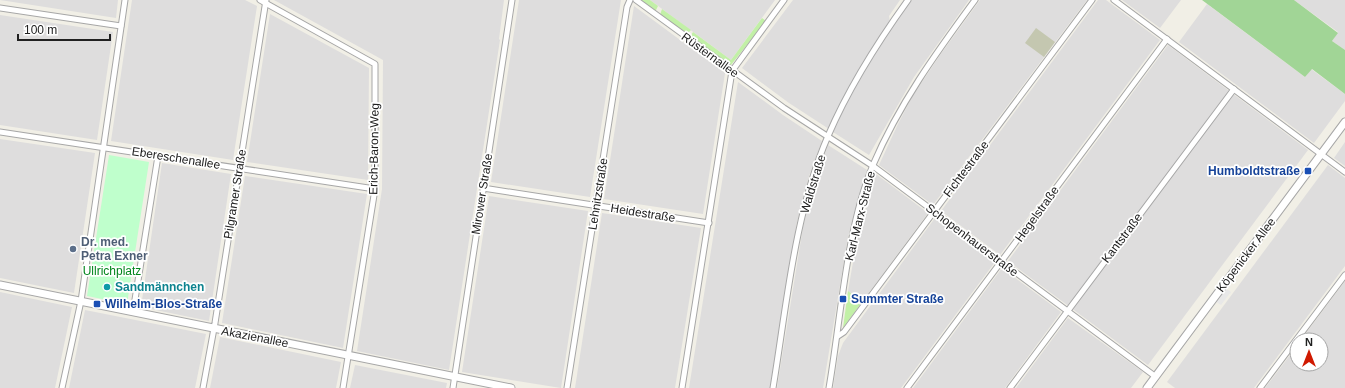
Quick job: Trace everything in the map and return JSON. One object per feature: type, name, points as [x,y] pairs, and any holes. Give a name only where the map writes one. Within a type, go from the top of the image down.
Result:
[{"type":"street","points":[[62,388],[80,301],[125,0]]},
{"type":"street","name":"Mirower Straße","points":[[453,388],[512,0]]},
{"type":"street","name":"Lehnitzstraße","points":[[567,388],[627,7],[630,0]]},
{"type":"street","name":"Rüsternallee","points":[[636,0],[785,109]]},
{"type":"street","points":[[682,388],[732,71],[784,0]]},
{"type":"street","name":"Waldstraße","points":[[773,388],[801,221],[828,137],[865,64],[908,0]]},
{"type":"street","name":"Karl-Marx-Straße","points":[[829,388],[850,253],[861,202],[873,166],[900,109],[914,85],[975,0]]},
{"type":"street","name":"Fichtestraße","points":[[838,336],[844,332],[1092,0]]},
{"type":"street","points":[[1114,0],[1345,172]]},
{"type":"street","name":"Pilgramer Straße","points":[[203,388],[214,329],[239,168],[263,1]]},
{"type":"street","name":"Erich-Baron-Weg","points":[[263,1],[375,64],[375,189],[350,356],[343,388]]},
{"type":"street","points":[[0,8],[121,26]]},
{"type":"street","name":"Hegelstraße","points":[[907,388],[1167,39]]},
{"type":"street","name":"Kantstraße","points":[[1010,388],[1234,89]]},
{"type":"street","name":"Schopenhauerstraße","points":[[785,109],[873,166],[1156,377]]},
{"type":"street","name":"Köpenicker Allee","points":[[1147,388],[1345,122]]},
{"type":"street","name":"Ebereschenallee","points":[[0,132],[375,189]]},
{"type":"street","points":[[134,312],[158,156]]},
{"type":"street","name":"Heidestraße","points":[[483,188],[709,223]]},
{"type":"street","points":[[1260,388],[1345,275]]},
{"type":"street","name":"Akazienallee","points":[[0,285],[511,388]]},
{"type":"shaded area","points":[[0,0],[118,0],[116,18]]},
{"type":"shaded area","points":[[132,0],[245,0],[257,6],[233,160],[111,141]]},
{"type":"shaded area","points":[[274,0],[504,0],[500,40],[449,370],[357,351],[382,189],[383,60]]},
{"type":"shaded area","points":[[519,0],[621,0],[590,197],[491,182]]},
{"type":"shaded area","points":[[650,0],[775,0],[731,60]]},
{"type":"shaded area","points":[[793,0],[900,0],[889,16],[890,22],[853,81],[829,129],[789,103],[742,68]]},
{"type":"shaded area","points":[[912,0],[969,0],[914,77],[869,155],[833,132],[854,86],[881,41]]},
{"type":"shaded area","points":[[980,0],[1087,0],[933,205],[879,165],[912,97]]},
{"type":"shaded area","points":[[1098,0],[1106,0],[1160,40],[1000,255],[941,211]]},
{"type":"shaded area","points":[[1122,0],[1181,0],[1160,28]]},
{"type":"shaded area","points":[[1294,0],[1345,0],[1345,50],[1332,41],[1338,32]]},
{"type":"shaded area","points":[[1207,4],[1305,77],[1311,69],[1345,94],[1345,101],[1314,143],[1179,42]]},
{"type":"shaded area","points":[[634,6],[725,73],[703,214],[604,199]]},
{"type":"shaded area","points":[[270,14],[369,68],[368,180],[247,162]]},
{"type":"shaded area","points":[[0,15],[113,32],[97,140],[0,125]]},
{"type":"shaded area","points":[[1036,28],[1055,42],[1044,57],[1025,43]]},
{"type":"shaded area","points":[[1168,45],[1308,150],[1148,365],[1008,261]]},
{"type":"shaded area","points":[[738,82],[822,141],[809,176],[797,222],[770,388],[689,388]]},
{"type":"shaded area","points":[[0,139],[95,153],[74,293],[0,278]]},
{"type":"shaded area","points":[[1345,142],[1345,166],[1334,158]]},
{"type":"shaded area","points":[[828,145],[867,170],[848,237],[823,388],[777,388],[803,227],[812,192]]},
{"type":"shaded area","points":[[162,163],[231,174],[209,321],[141,307]]},
{"type":"shaded area","points":[[1328,165],[1345,178],[1345,266],[1296,332],[1289,332],[1289,341],[1254,388],[1175,388],[1167,382]]},
{"type":"shaded area","points":[[876,174],[928,213],[862,302],[848,291],[857,239]]},
{"type":"shaded area","points":[[245,176],[367,194],[343,348],[222,323]]},
{"type":"shaded area","points":[[489,196],[588,211],[561,388],[462,372]]},
{"type":"shaded area","points":[[602,213],[701,228],[675,388],[575,388]]},
{"type":"shaded area","points":[[935,218],[995,262],[901,388],[833,388],[838,356],[843,343]]},
{"type":"shaded area","points":[[1002,268],[1061,312],[1005,388],[913,388]]},
{"type":"shaded area","points":[[1345,281],[1345,388],[1265,388],[1289,356],[1289,372],[1329,372],[1329,332],[1307,332]]},
{"type":"shaded area","points":[[1225,288],[1231,292],[1221,305],[1215,301]]},
{"type":"shaded area","points":[[0,292],[72,307],[55,388],[0,388]]},
{"type":"shaded area","points":[[85,310],[206,334],[195,388],[69,388]]},
{"type":"shaded area","points":[[1068,318],[1143,372],[1131,388],[1016,388]]},
{"type":"shaded area","points":[[220,337],[341,362],[336,388],[210,388]]},
{"type":"shaded area","points":[[355,365],[447,383],[446,388],[350,388]]},
{"type":"green space","points":[[639,0],[650,0],[658,6],[655,12]]},
{"type":"green space","points":[[1202,0],[1294,0],[1338,33],[1332,41],[1345,50],[1345,94],[1312,69],[1305,77]]},
{"type":"green space","points":[[662,9],[691,30],[686,35],[660,15]]},
{"type":"green space","points":[[762,18],[766,21],[731,65],[690,37],[693,32],[731,60]]},
{"type":"green space","name":"Ullrichplatz","points":[[109,155],[149,162],[127,304],[87,296]]},
{"type":"green space","points":[[848,291],[862,302],[843,328]]},
{"type":"place","name":"Humboldtstraße","points":[[1308,171]]},
{"type":"place","name":"Dr. med. Petra Exner","points":[[73,249]]},
{"type":"place","name":"Sandmännchen","points":[[107,287]]},
{"type":"place","name":"Summter Straße","points":[[843,299]]},
{"type":"place","name":"Wilhelm-Blos-Straße","points":[[97,304]]}]
